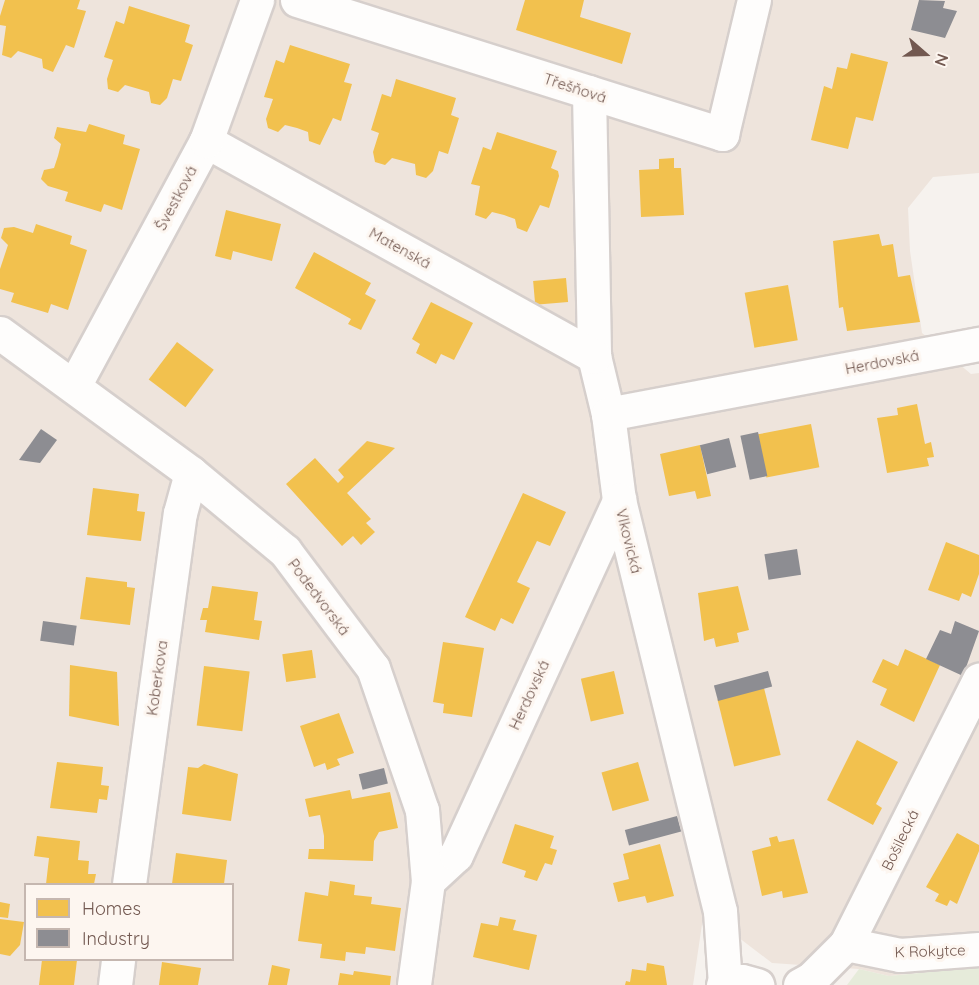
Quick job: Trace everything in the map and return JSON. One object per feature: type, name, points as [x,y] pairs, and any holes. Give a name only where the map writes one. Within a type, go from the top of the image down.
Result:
[{"type":"street","name":"Švestková","points":[[75,386],[206,141],[257,0]]},
{"type":"street","name":"Třešňová","points":[[297,0],[722,135],[754,0]]},
{"type":"street","name":"Vlkovická","points":[[589,92],[594,356],[608,414],[619,500],[720,911],[724,984]]},
{"type":"street","name":"Matenská","points":[[206,141],[594,356]]},
{"type":"street","name":"Podedvorská","points":[[0,333],[191,473],[285,551],[373,668],[422,810],[428,881],[414,985]]},
{"type":"street","name":"Herdovská","points":[[608,414],[979,344]]},
{"type":"street","name":"Koberkova","points":[[129,883],[180,513],[191,473]]},
{"type":"street","name":"Herdovská","points":[[428,881],[456,855],[619,500]]},
{"type":"street","name":"Bošilecká","points":[[800,985],[811,979],[846,944],[979,680]]},
{"type":"street","name":"K Rokytce","points":[[846,944],[900,955],[979,949]]},
{"type":"street","points":[[115,985],[118,961]]},
{"type":"street","points":[[724,984],[742,981],[757,985]]},
{"type":"shaded area","points":[[0,0],[979,0],[979,173],[933,177],[908,208],[910,251],[922,333],[971,374],[979,373],[979,967],[889,976],[859,969],[772,963],[704,911],[693,985],[0,985]]},
{"type":"green space","points":[[979,967],[979,985],[847,985],[859,969],[889,976]]},
{"type":"building: Homes","points":[[5,0],[80,0],[77,9],[86,11],[74,48],[66,45],[53,72],[43,68],[42,59],[18,51],[11,58],[2,55],[6,26],[0,25],[0,16]]},
{"type":"building: Homes","points":[[525,0],[584,0],[580,17],[631,33],[622,64],[516,30]]},
{"type":"building: Homes","points":[[129,6],[190,25],[185,42],[193,45],[181,81],[173,79],[167,98],[160,105],[151,103],[149,92],[125,85],[118,92],[108,89],[107,79],[113,60],[104,57],[116,21],[124,24]]},
{"type":"building: Homes","points":[[290,45],[350,64],[344,82],[352,84],[341,121],[333,118],[320,145],[309,141],[308,132],[297,128],[285,125],[278,132],[268,128],[266,119],[273,99],[264,97],[276,60],[284,63]]},
{"type":"building: Homes","points":[[851,53],[888,62],[873,121],[856,117],[848,149],[811,140],[824,86],[832,89],[837,67],[847,69]]},
{"type":"building: Homes","points":[[396,79],[456,98],[451,115],[459,118],[448,154],[439,151],[433,171],[426,178],[416,175],[415,164],[392,158],[385,165],[375,162],[373,152],[379,133],[371,130],[382,94],[391,97]]},
{"type":"building: Homes","points":[[89,124],[125,135],[123,144],[140,149],[122,210],[104,204],[101,212],[65,201],[68,192],[48,186],[41,179],[44,170],[54,168],[58,156],[61,144],[54,138],[57,127],[86,132]]},
{"type":"building: Homes","points":[[497,132],[557,151],[551,168],[558,171],[559,176],[549,208],[540,205],[527,232],[517,228],[515,219],[504,215],[492,212],[486,219],[475,215],[480,186],[471,184],[483,147],[491,150]]},
{"type":"building: Homes","points":[[674,158],[674,168],[681,168],[684,215],[641,217],[639,170],[659,169],[659,159]]},
{"type":"building: Homes","points":[[226,210],[281,224],[272,261],[233,251],[231,260],[215,256]]},
{"type":"building: Homes","points":[[36,224],[72,236],[70,244],[87,250],[68,310],[51,304],[48,313],[11,302],[14,293],[0,289],[0,269],[8,245],[1,238],[4,228],[14,227],[33,233]]},
{"type":"building: Homes","points":[[879,234],[882,246],[893,244],[898,277],[910,275],[920,322],[847,331],[843,307],[839,308],[833,241]]},
{"type":"building: Homes","points":[[314,252],[371,283],[365,294],[376,300],[361,330],[348,324],[351,319],[295,288]]},
{"type":"building: Homes","points":[[566,278],[568,302],[535,305],[533,281]]},
{"type":"building: Homes","points":[[788,285],[798,340],[754,348],[745,293]]},
{"type":"building: Homes","points":[[431,302],[473,323],[454,360],[441,354],[436,364],[416,353],[420,344],[412,339]]},
{"type":"building: Homes","points":[[177,342],[214,370],[185,407],[149,380]]},
{"type":"building: Homes","points":[[917,404],[925,444],[931,442],[934,457],[927,458],[929,466],[887,473],[877,418],[898,415],[897,408]]},
{"type":"building: Homes","points":[[811,424],[819,467],[766,477],[758,434]]},
{"type":"building: Homes","points":[[367,441],[395,448],[347,493],[371,519],[366,523],[375,532],[361,545],[353,536],[342,546],[286,484],[315,458],[338,483],[344,477],[338,470]]},
{"type":"building: Homes","points":[[700,445],[711,496],[697,499],[695,491],[669,496],[660,454]]},
{"type":"building: Homes","points":[[93,488],[139,494],[137,511],[145,512],[141,541],[87,535]]},
{"type":"building: Homes","points":[[523,493],[566,512],[550,546],[537,541],[517,582],[530,588],[513,624],[501,618],[495,631],[465,617]]},
{"type":"building: Homes","points":[[946,542],[979,555],[979,574],[971,597],[962,593],[959,601],[928,590]]},
{"type":"building: Homes","points":[[86,577],[127,582],[127,587],[135,588],[130,625],[80,619]]},
{"type":"building: Homes","points":[[212,586],[258,592],[254,620],[262,621],[259,640],[205,632],[207,620],[200,620],[203,608],[208,608]]},
{"type":"building: Homes","points":[[738,586],[749,630],[737,633],[739,642],[716,647],[714,638],[704,641],[698,593]]},
{"type":"building: Homes","points":[[443,642],[484,648],[472,717],[443,713],[444,704],[433,702]]},
{"type":"building: Homes","points":[[905,649],[940,665],[914,722],[880,705],[887,689],[872,682],[883,659],[898,666]]},
{"type":"building: Homes","points":[[312,650],[316,678],[286,682],[282,654]]},
{"type":"building: Homes","points":[[70,665],[117,672],[119,726],[69,716]]},
{"type":"building: Homes","points":[[204,666],[250,672],[242,731],[197,726]]},
{"type":"building: Homes","points":[[614,671],[624,714],[591,722],[581,679]]},
{"type":"building: Homes","points":[[764,688],[781,755],[734,767],[717,700]]},
{"type":"building: Homes","points":[[339,713],[354,753],[337,759],[340,765],[327,770],[325,763],[314,767],[300,726]]},
{"type":"building: Homes","points":[[857,740],[898,762],[876,804],[882,808],[873,825],[827,800]]},
{"type":"building: Homes","points":[[57,762],[103,767],[101,785],[109,786],[107,800],[99,799],[97,813],[50,808]]},
{"type":"building: Homes","points":[[638,762],[649,800],[612,811],[601,772]]},
{"type":"building: Homes","points":[[204,764],[238,774],[231,821],[182,814],[188,767],[198,768]]},
{"type":"building: Homes","points":[[350,790],[352,799],[390,792],[398,828],[379,832],[374,841],[373,861],[308,859],[309,849],[324,849],[324,836],[320,815],[309,817],[305,799]]},
{"type":"building: Homes","points":[[515,824],[554,836],[550,848],[557,850],[552,865],[545,863],[537,881],[524,877],[526,871],[502,863]]},
{"type":"building: Homes","points":[[957,833],[979,845],[979,851],[957,904],[950,900],[947,906],[935,901],[939,894],[926,887]]},
{"type":"building: Homes","points":[[37,836],[80,841],[78,860],[89,861],[88,874],[96,874],[94,883],[46,883],[49,858],[34,856]]},
{"type":"building: Homes","points":[[777,836],[779,842],[794,839],[808,893],[783,898],[782,891],[762,896],[752,851],[771,846],[769,838]]},
{"type":"building: Homes","points":[[660,844],[674,896],[647,903],[645,896],[618,902],[613,883],[629,879],[623,854]]},
{"type":"building: Homes","points":[[176,853],[227,860],[224,883],[172,883]]},
{"type":"building: Homes","points":[[330,881],[355,885],[354,895],[372,897],[371,904],[401,908],[395,951],[366,947],[365,954],[346,952],[345,961],[320,958],[322,944],[298,941],[305,892],[328,896]]},
{"type":"building: Homes","points":[[0,902],[10,904],[8,918],[0,917]]},
{"type":"building: Homes","points":[[500,917],[516,920],[513,930],[537,935],[529,970],[473,957],[481,923],[498,926]]},
{"type":"building: Homes","points":[[0,919],[24,922],[20,945],[10,956],[0,954]]},
{"type":"building: Homes","points":[[42,961],[77,961],[74,985],[39,985]]},
{"type":"building: Homes","points":[[162,962],[201,968],[198,985],[159,985]]},
{"type":"building: Homes","points":[[647,963],[664,966],[667,985],[625,985],[626,981],[630,982],[632,969],[646,971]]},
{"type":"building: Homes","points":[[272,965],[290,969],[287,985],[268,985]]},
{"type":"building: Homes","points":[[354,971],[391,976],[390,985],[338,985],[340,973],[353,975]]},
{"type":"building: Industry","points":[[919,0],[945,1],[943,8],[957,11],[945,38],[911,30]]},
{"type":"building: Industry","points":[[41,429],[57,440],[40,463],[19,460]]},
{"type":"building: Industry","points":[[758,432],[767,476],[750,480],[740,436]]},
{"type":"building: Industry","points":[[729,438],[736,467],[707,474],[700,445]]},
{"type":"building: Industry","points":[[797,549],[801,575],[768,580],[764,554]]},
{"type":"building: Industry","points":[[43,621],[77,626],[74,646],[40,641]]},
{"type":"building: Industry","points":[[955,621],[979,631],[963,676],[926,659],[940,630],[951,634]]},
{"type":"building: Industry","points":[[768,671],[772,686],[718,701],[714,685]]},
{"type":"building: Industry","points":[[384,768],[388,784],[363,790],[359,774]]},
{"type":"building: Industry","points":[[677,816],[681,831],[629,845],[625,830]]}]
